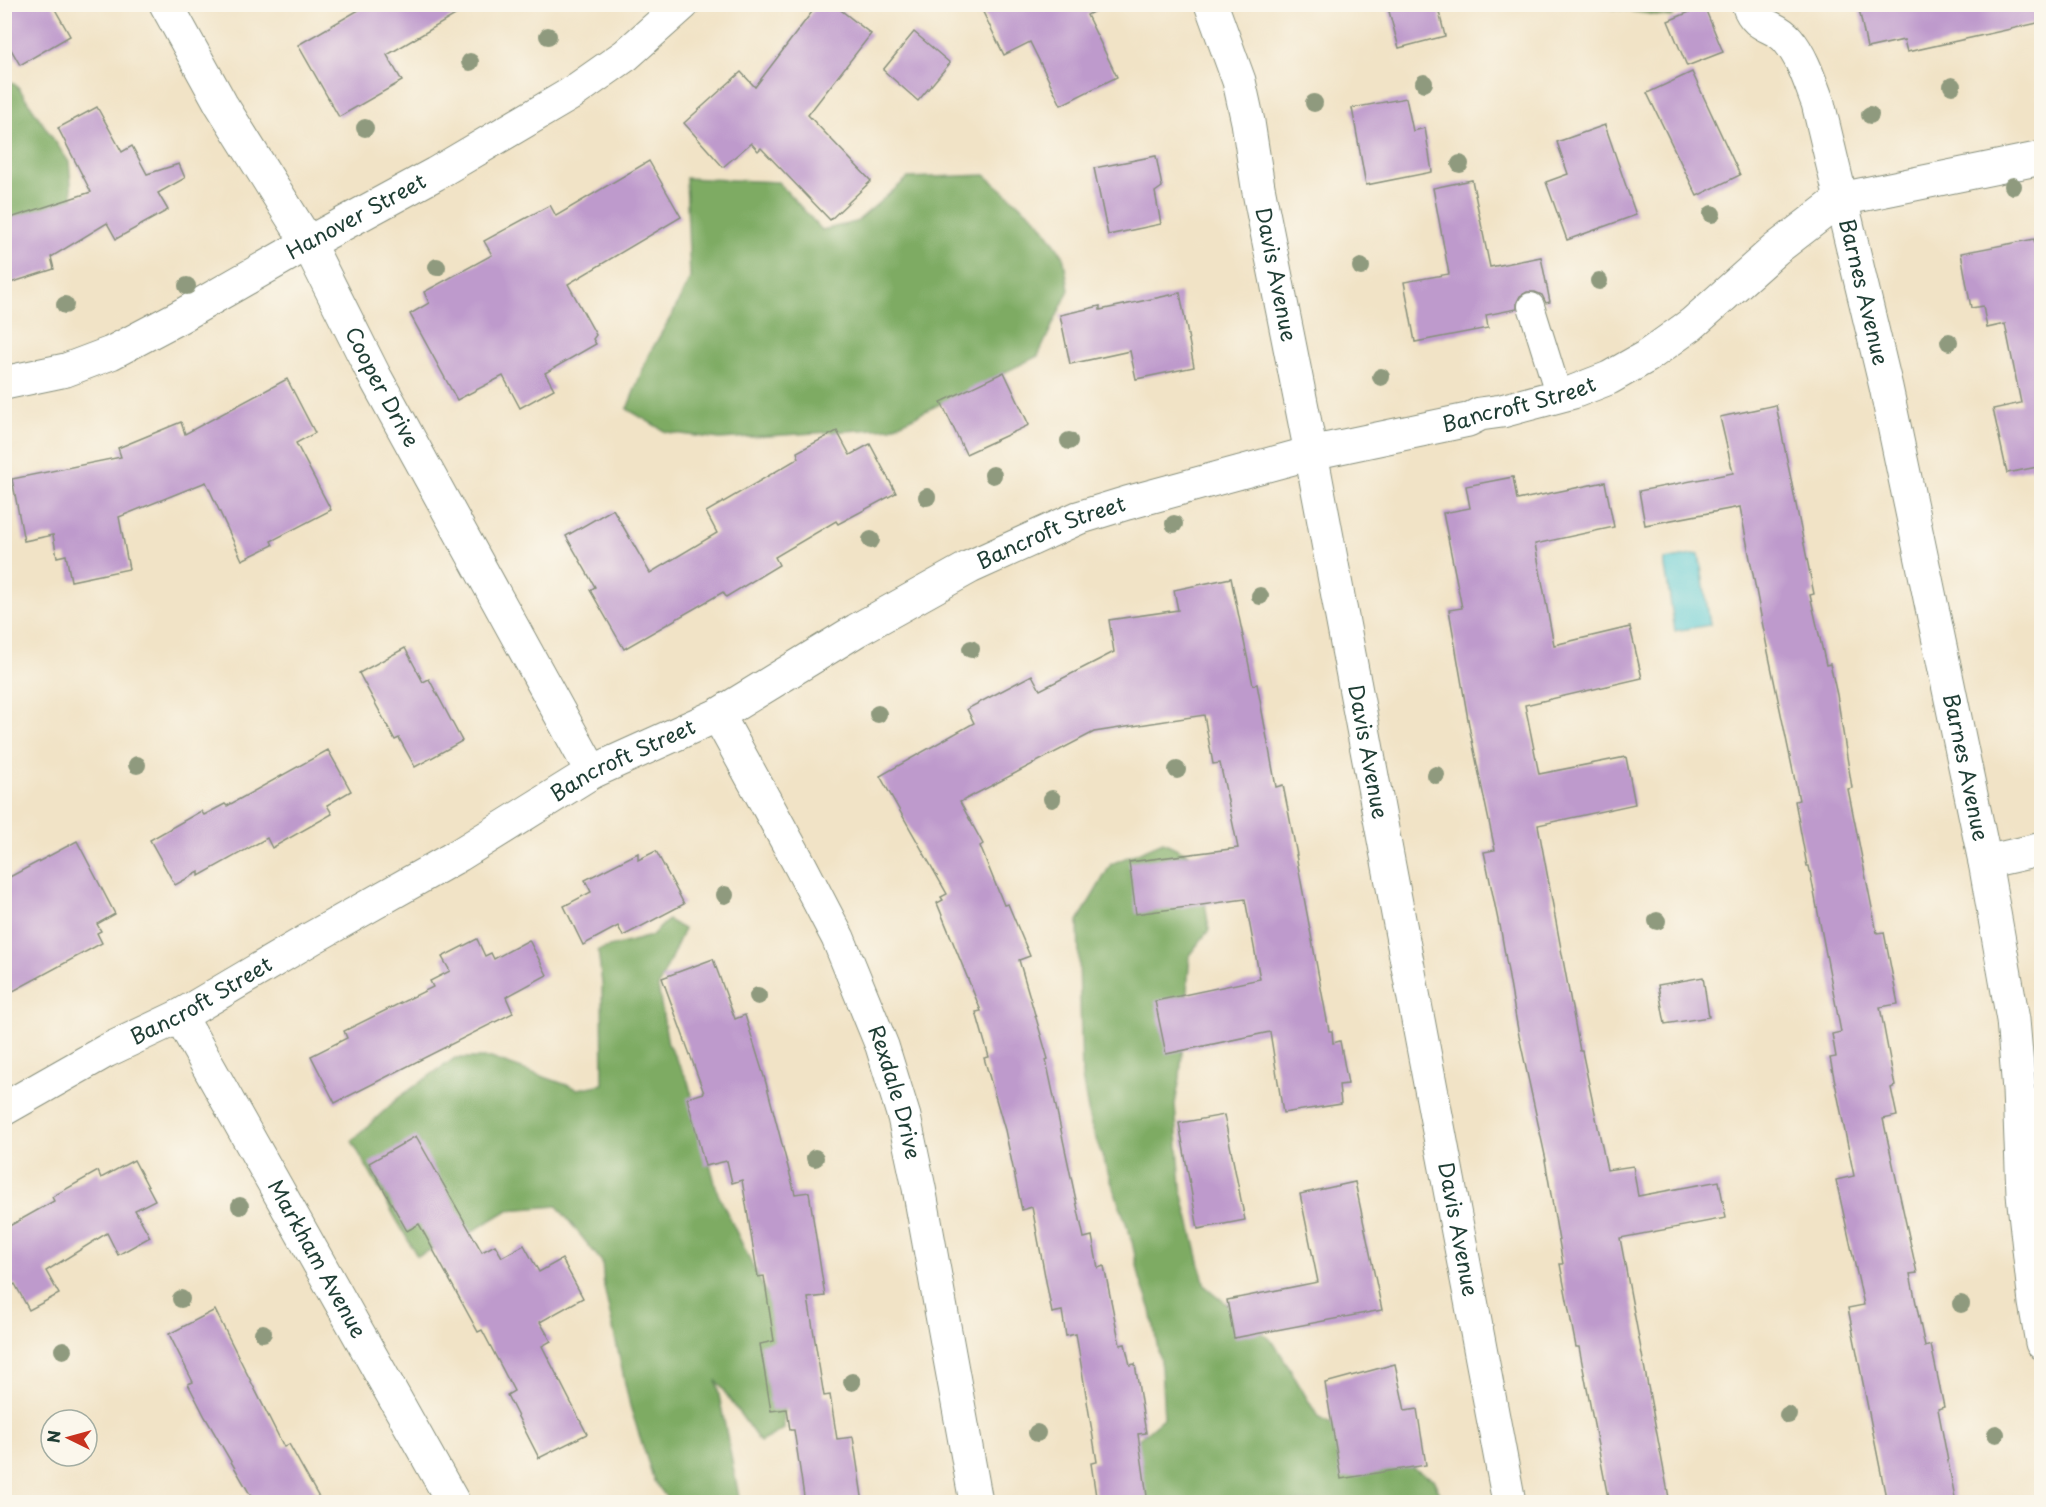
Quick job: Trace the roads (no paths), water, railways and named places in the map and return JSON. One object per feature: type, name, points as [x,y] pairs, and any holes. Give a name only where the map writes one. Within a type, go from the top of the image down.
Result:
[{"type":"street","name":"Cooper Drive","points":[[166,4],[221,104],[308,243],[375,375],[592,772]]},
{"type":"street","name":"Hanover Street","points":[[4,383],[66,370],[111,353],[179,317],[435,174],[569,95],[626,55],[683,4]]},
{"type":"street","name":"Davis Avenue","points":[[1211,4],[1231,56],[1243,99],[1509,1503]]},
{"type":"street","name":"Barnes Avenue","points":[[1748,4],[1752,16],[1787,39],[1805,70],[1818,104],[1886,387],[1985,862],[2013,1020],[2019,1090],[2023,1194],[2035,1303],[2042,1343]]},
{"type":"street","name":"Bancroft Street","points":[[4,1109],[106,1051],[180,1016],[459,855],[592,772],[718,715],[857,630],[970,567],[1078,518],[1311,453],[1468,420],[1480,414],[1502,411],[1559,396],[1609,378],[1646,357],[1692,324],[1776,249],[1841,199],[2042,158]]},
{"type":"street","name":"Rexdale Drive","points":[[718,715],[838,938],[882,1046],[904,1117],[919,1188],[976,1503]]},
{"type":"street","points":[[1985,862],[2042,849]]},
{"type":"street","name":"Markham Avenue","points":[[180,1016],[453,1503]]},
{"type":"lane","points":[[1531,306],[1559,396]]},
{"type":"water","points":[[1699,554],[1710,625],[1675,631],[1664,560]]}]
